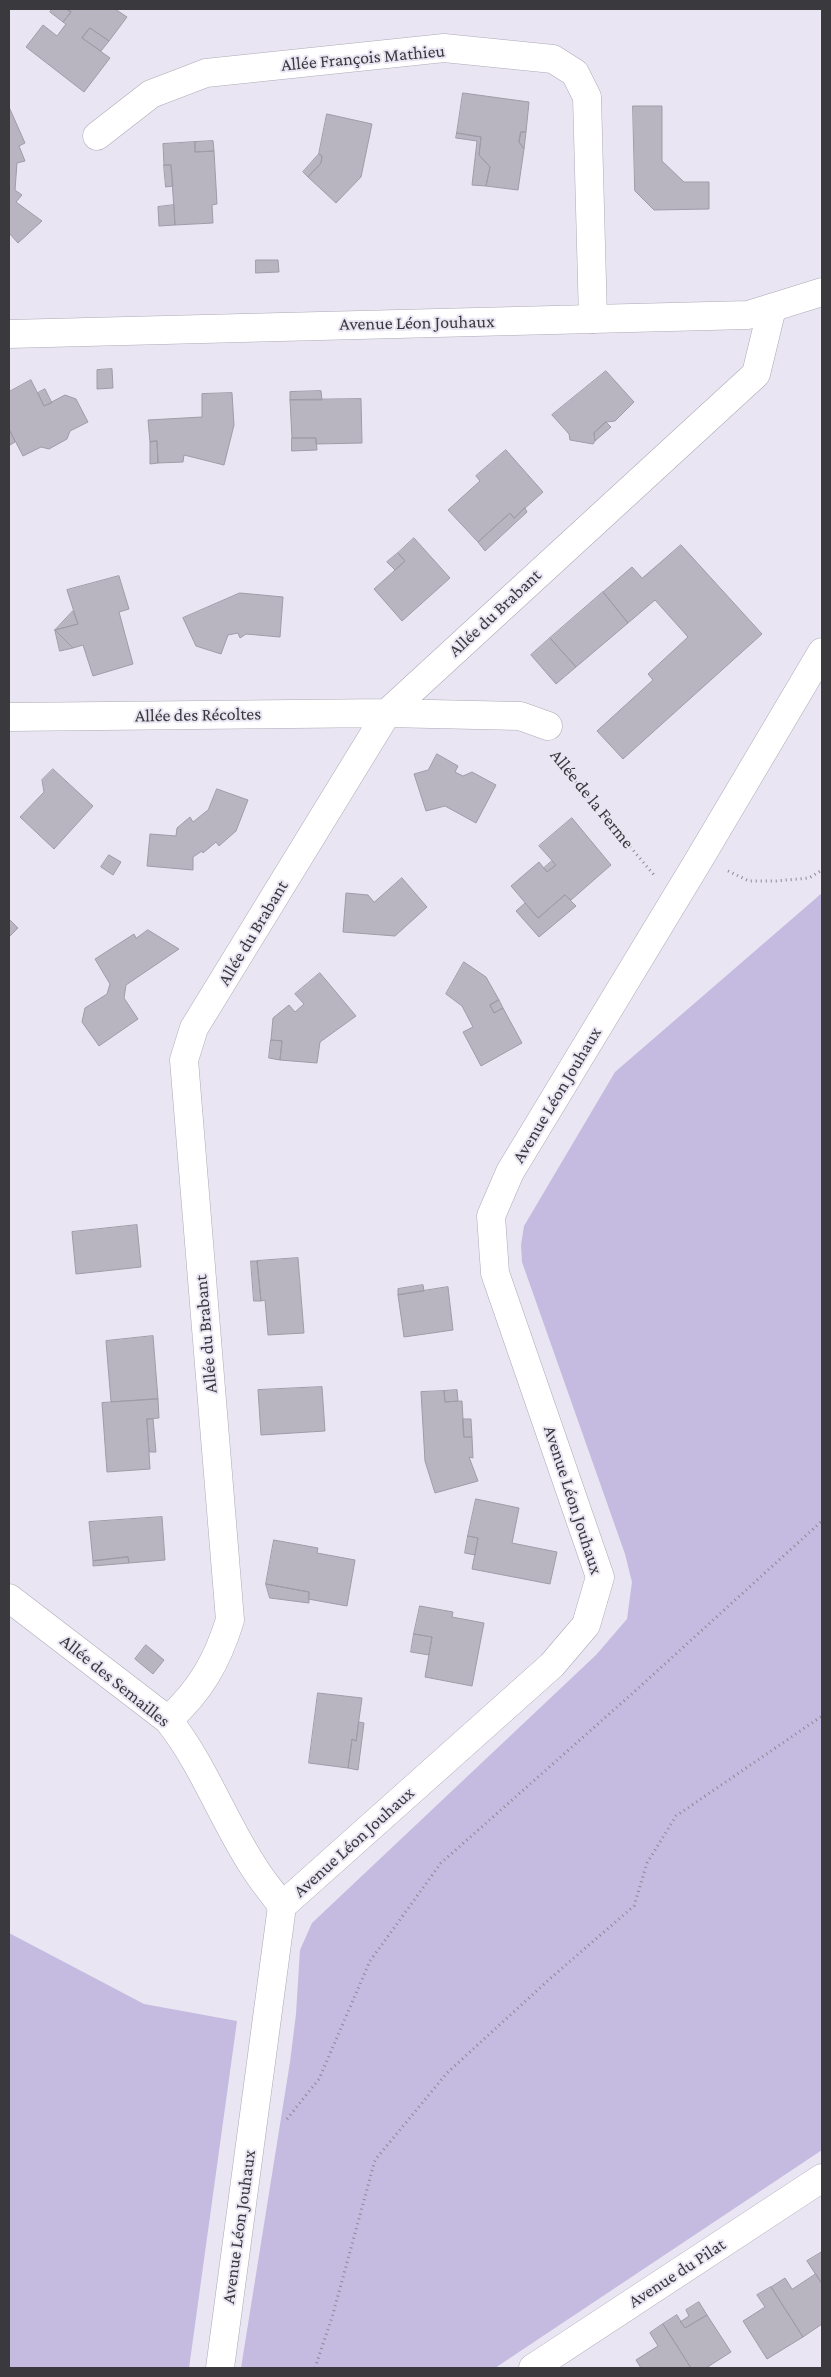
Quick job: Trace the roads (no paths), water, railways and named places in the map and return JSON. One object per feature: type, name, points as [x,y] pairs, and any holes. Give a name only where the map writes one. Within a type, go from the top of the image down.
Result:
[{"type":"street","name":"Allée François Mathieu","points":[[97,136],[152,94],[206,73],[444,48],[553,59],[575,73],[587,97],[593,319]]},
{"type":"street","name":"Avenue Léon Jouhaux","points":[[9,334],[748,315],[822,292]]},
{"type":"street","name":"Allée du Brabant","points":[[168,1720],[182,1707],[206,1675],[220,1652],[230,1620],[184,1060],[194,1028],[387,713],[756,374],[772,308]]},
{"type":"street","name":"Avenue Léon Jouhaux","points":[[220,2368],[282,1906],[552,1665],[586,1625],[600,1577],[495,1273],[491,1216],[510,1172],[675,900],[822,652]]},
{"type":"street","name":"Allée des Récoltes","points":[[9,717],[387,713]]},
{"type":"street","name":"Allée de la Ferme","points":[[387,713],[520,716],[548,726]]},
{"type":"street","name":"Allée des Semailles","points":[[9,1598],[168,1720],[204,1774],[254,1869],[282,1906]]},
{"type":"street","name":"Avenue du Pilat","points":[[533,2368],[822,2178]]}]
